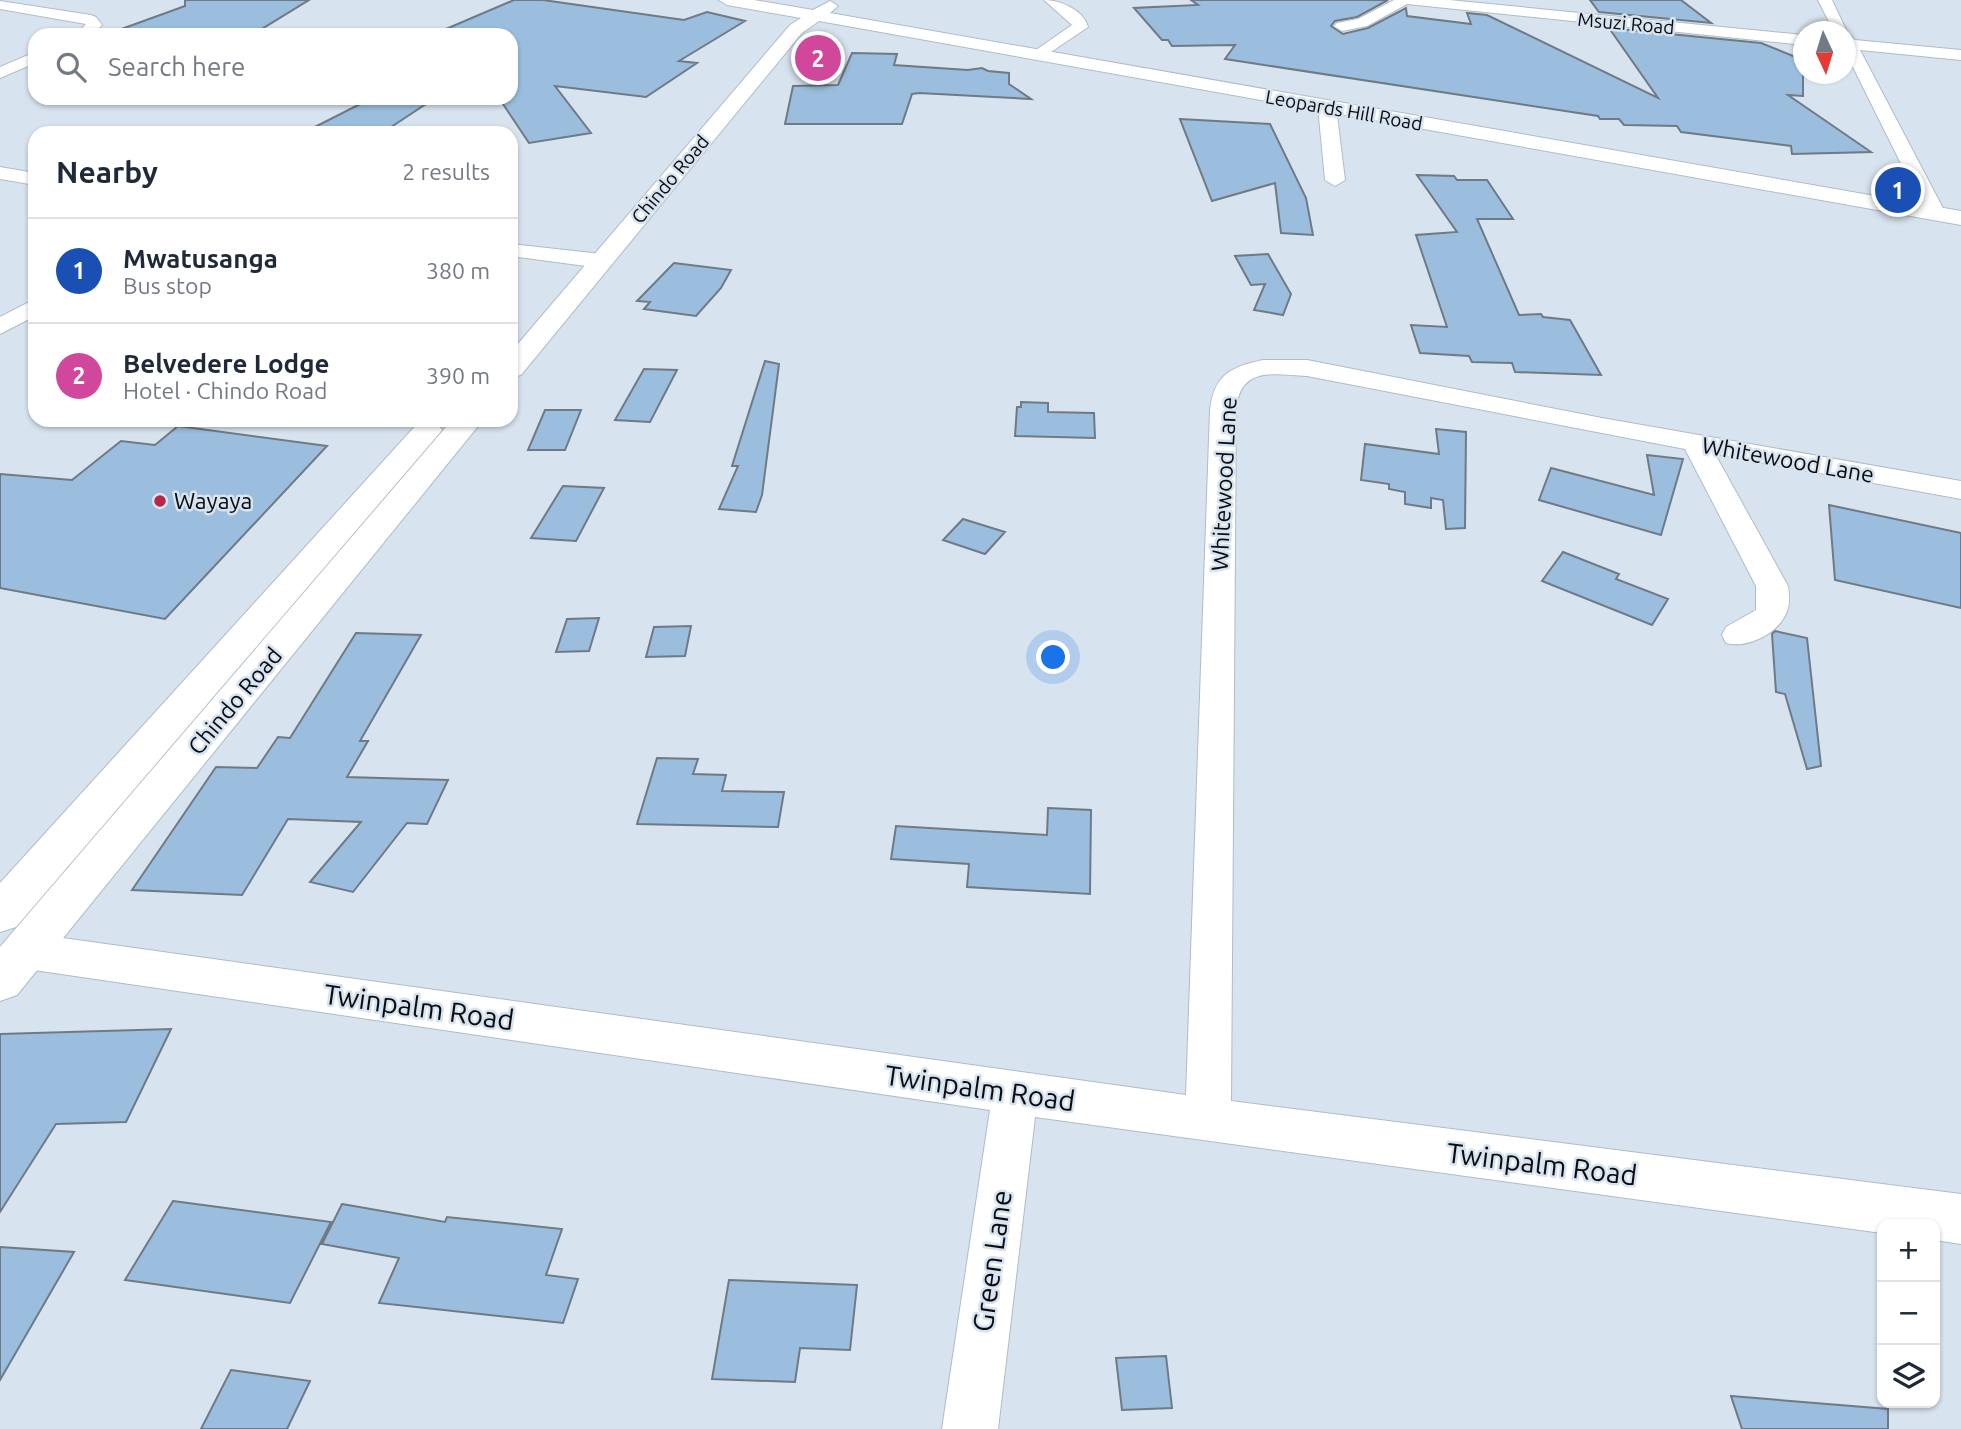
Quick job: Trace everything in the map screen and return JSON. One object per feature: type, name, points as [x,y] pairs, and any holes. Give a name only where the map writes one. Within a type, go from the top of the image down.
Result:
[{"type":"main road","points":[[727,0],[815,10]]},
{"type":"main road","points":[[766,6],[786,16],[815,10]]},
{"type":"main road","name":"Leopards Hill Road","points":[[815,10],[855,21],[1040,55],[1961,218]]},
{"type":"main road","name":"Chindo Road","points":[[544,297],[815,10]]},
{"type":"main road","name":"Chindo Road","points":[[518,361],[815,10]]},
{"type":"main road","name":"Chindo Road","points":[[0,914],[430,427]]},
{"type":"main road","name":"Chindo Road","points":[[9,960],[462,427]]},
{"type":"street","points":[[1040,55],[1075,31],[1080,23],[1051,0]]},
{"type":"street","points":[[1342,26],[1362,23],[1406,0]]},
{"type":"street","name":"Msuzi Road","points":[[1406,0],[1793,39]]},
{"type":"street","points":[[1825,0],[1836,21]]},
{"type":"street","points":[[0,5],[91,20],[94,24],[90,28]]},
{"type":"street","points":[[1856,41],[1961,55]]},
{"type":"street","points":[[0,73],[28,60]]},
{"type":"street","points":[[1856,61],[1936,214]]},
{"type":"street","points":[[1327,107],[1335,180]]},
{"type":"street","points":[[0,173],[28,177]]},
{"type":"street","points":[[518,251],[601,261]]},
{"type":"street","points":[[0,327],[28,310]]},
{"type":"street","name":"Whitewood Lane","points":[[1208,1120],[1223,424],[1226,390],[1235,379],[1252,370],[1307,368],[1696,444],[1961,490]]},
{"type":"street","points":[[1696,444],[1772,586],[1776,604],[1769,618],[1738,635]]},
{"type":"street","name":"Twinpalm Road","points":[[9,960],[1961,1219]]},
{"type":"street","name":"Green Lane","points":[[970,1429],[1015,1093]]},
{"type":"building","points":[[185,0],[309,0],[263,28],[124,28],[185,6]]},
{"type":"building","points":[[514,0],[543,0],[684,20],[707,12],[745,21],[679,61],[697,63],[646,97],[555,86],[591,133],[529,143],[504,105],[518,105],[518,28],[448,28]]},
{"type":"building","points":[[1191,0],[1388,0],[1357,17],[1335,21],[1331,26],[1343,34],[1368,28],[1406,8],[1407,16],[1471,24],[1467,13],[1487,15],[1658,98],[1609,28],[1761,43],[1793,56],[1793,84],[1803,84],[1803,96],[1788,95],[1871,152],[1792,154],[1791,146],[1681,132],[1677,126],[1624,125],[1619,119],[1600,119],[1598,116],[1225,59],[1235,45],[1172,46],[1168,40],[1162,40],[1134,8],[1198,5]]},
{"type":"building","points":[[1590,0],[1681,0],[1711,23],[1599,12]]},
{"type":"building","points":[[852,53],[897,54],[894,65],[968,70],[982,68],[1009,73],[1009,84],[1031,99],[919,93],[912,94],[902,124],[785,124],[793,86],[838,85]]},
{"type":"building","points":[[358,105],[424,105],[393,126],[317,126]]},
{"type":"building","points":[[1180,119],[1270,124],[1306,198],[1313,235],[1281,233],[1275,183],[1212,201]]},
{"type":"building","points":[[1417,175],[1454,176],[1457,180],[1487,180],[1513,219],[1477,219],[1519,315],[1541,314],[1543,317],[1570,320],[1601,375],[1515,372],[1512,363],[1472,362],[1469,356],[1420,353],[1411,325],[1447,327],[1416,235],[1457,232]]},
{"type":"building","points":[[1268,254],[1291,294],[1283,315],[1254,310],[1265,284],[1251,285],[1235,256]]},
{"type":"building","points":[[674,263],[731,270],[721,288],[696,316],[644,309],[650,302],[637,301]]},
{"type":"building","points":[[765,361],[779,364],[762,495],[756,512],[719,509],[738,466],[732,466]]},
{"type":"building","points":[[644,369],[677,370],[650,422],[615,420]]},
{"type":"building","points":[[1021,402],[1048,403],[1048,412],[1094,413],[1095,438],[1015,436],[1017,407],[1021,407]]},
{"type":"building","points":[[545,410],[581,410],[565,450],[528,450]]},
{"type":"building","name":"Wayaya","points":[[177,427],[185,427],[327,446],[165,619],[0,588],[0,474],[72,480],[121,441],[155,445]]},
{"type":"building","points":[[1436,429],[1466,432],[1465,528],[1446,529],[1443,500],[1431,498],[1431,508],[1405,504],[1405,492],[1389,489],[1389,484],[1361,480],[1365,444],[1439,454]]},
{"type":"building","points":[[1647,455],[1683,459],[1661,535],[1539,500],[1551,468],[1654,495]]},
{"type":"building","points":[[563,486],[604,488],[576,541],[531,538]]},
{"type":"building","points":[[1829,505],[1961,533],[1961,608],[1835,580]]},
{"type":"building","points":[[963,519],[1005,532],[985,554],[943,540]]},
{"type":"building","points":[[1563,552],[1619,574],[1616,579],[1668,599],[1652,625],[1542,581]]},
{"type":"building","points":[[599,618],[589,651],[556,652],[567,619]]},
{"type":"building","points":[[691,626],[685,656],[646,657],[654,627]]},
{"type":"building","points":[[1775,631],[1807,638],[1821,766],[1807,769],[1785,694],[1776,692],[1772,634]]},
{"type":"building","points":[[356,633],[421,635],[360,741],[368,741],[347,777],[448,780],[427,824],[407,823],[353,892],[310,882],[361,822],[288,819],[242,895],[132,890],[216,767],[257,768],[278,737],[290,738]]},
{"type":"building","points":[[657,758],[698,759],[693,774],[726,775],[722,791],[784,792],[778,827],[637,824]]},
{"type":"building","points":[[1048,808],[1091,810],[1090,894],[967,887],[969,864],[891,859],[896,826],[1047,835]]},
{"type":"building","points":[[171,1029],[126,1122],[56,1124],[0,1212],[0,1034]]},
{"type":"building","points":[[173,1201],[331,1222],[290,1303],[125,1280]]},
{"type":"building","points":[[342,1204],[445,1222],[447,1217],[562,1229],[546,1275],[578,1279],[563,1323],[379,1303],[399,1258],[322,1244]]},
{"type":"building","points":[[0,1247],[74,1252],[0,1380]]},
{"type":"building","points":[[729,1280],[857,1285],[850,1350],[800,1348],[795,1382],[712,1379]]},
{"type":"building","points":[[1166,1356],[1172,1408],[1122,1410],[1116,1358]]},
{"type":"building","points":[[231,1370],[310,1381],[287,1429],[201,1429]]},
{"type":"building","points":[[1731,1396],[1888,1409],[1888,1429],[1742,1429]]},
{"type":"place","name":"Belvedere Lodge","points":[[818,58]]},
{"type":"place","name":"Mwatusanga","points":[[1898,190]]},
{"type":"place","name":"Wayaya","points":[[160,501]]}]
